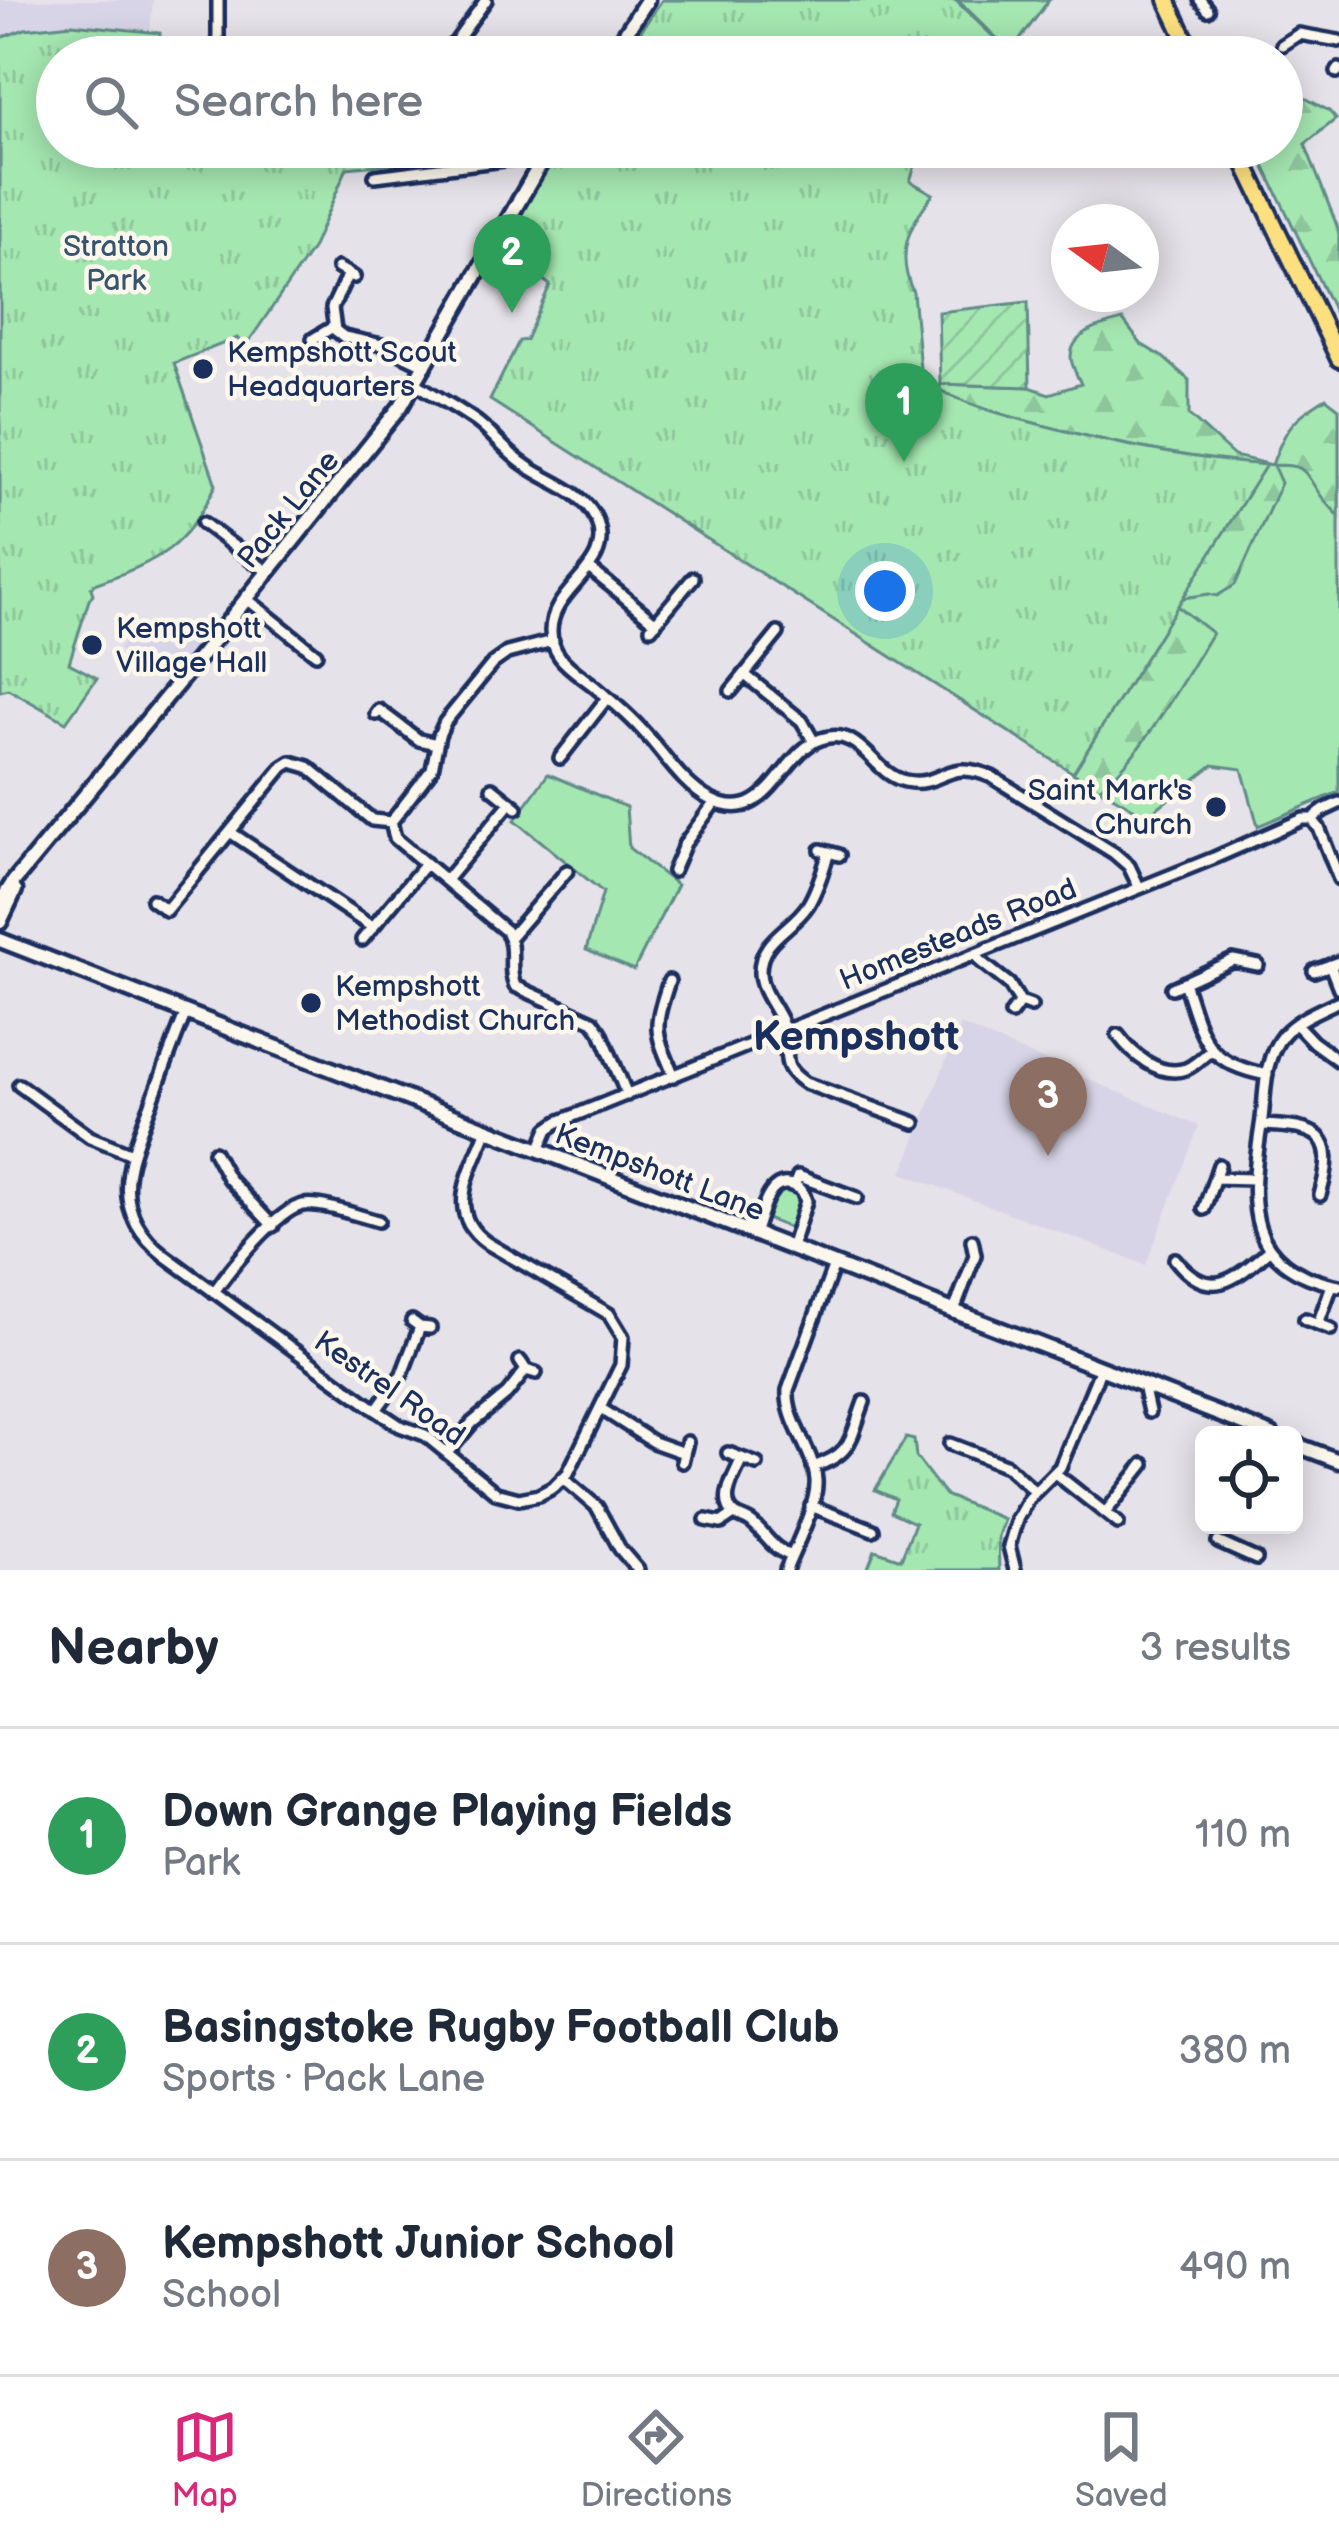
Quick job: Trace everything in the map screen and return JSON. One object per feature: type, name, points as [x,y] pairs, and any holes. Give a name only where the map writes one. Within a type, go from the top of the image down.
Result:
[{"type":"main road","points":[[1167,0],[1184,36]]},
{"type":"main road","points":[[1247,168],[1339,359]]},
{"type":"street","points":[[218,0],[218,36]]},
{"type":"street","points":[[460,36],[486,0]]},
{"type":"street","points":[[624,36],[647,0]]},
{"type":"street","points":[[1200,0],[1208,10]]},
{"type":"street","points":[[1286,21],[1295,36],[1339,41]]},
{"type":"street","points":[[375,176],[430,168]]},
{"type":"street","name":"Pack Lane","points":[[0,903],[388,424],[537,168]]},
{"type":"street","points":[[338,268],[351,276],[334,301],[333,327],[344,337],[382,345],[426,365]]},
{"type":"street","points":[[313,340],[333,327]]},
{"type":"street","points":[[416,383],[476,421],[520,462],[589,508],[597,523],[599,550],[556,609],[553,641],[562,660],[632,719],[691,784],[715,802],[732,805],[758,799],[814,742],[829,737],[854,741],[891,776],[906,782],[923,782],[957,769],[985,774],[1114,853],[1129,866],[1139,887]]},
{"type":"street","points":[[203,523],[268,572]]},
{"type":"street","points":[[590,568],[653,625],[693,578]]},
{"type":"street","points":[[247,598],[316,654]]},
{"type":"street","points":[[731,691],[776,640]]},
{"type":"street","points":[[553,641],[498,658],[445,722],[432,769],[391,822],[394,838],[510,937],[514,985],[593,1021],[627,1096]]},
{"type":"street","points":[[745,675],[802,721],[814,742]]},
{"type":"street","points":[[559,758],[608,698]]},
{"type":"street","points":[[376,714],[379,710],[418,740],[437,744]]},
{"type":"street","points":[[152,900],[166,910],[283,767],[294,762],[308,767],[372,820],[391,822]]},
{"type":"street","points":[[446,880],[513,806],[492,788]]},
{"type":"street","points":[[678,868],[685,843],[715,802]]},
{"type":"street","name":"Homesteads Road","points":[[539,1150],[553,1125],[1312,819],[1339,803]]},
{"type":"street","points":[[1312,819],[1339,879]]},
{"type":"street","points":[[230,832],[372,927]]},
{"type":"street","points":[[829,852],[805,910],[769,943],[761,962],[763,987],[785,1030],[785,1058],[793,1075],[805,1083],[915,1123]]},
{"type":"street","points":[[362,940],[426,863]]},
{"type":"street","points":[[510,937],[567,871]]},
{"type":"street","name":"Pack Lane","points":[[0,925],[24,873]]},
{"type":"street","name":"Kempshott Lane","points":[[0,925],[32,951]]},
{"type":"street","name":"Kempshott Lane","points":[[0,940],[1249,1426]]},
{"type":"street","points":[[1242,961],[1244,946]]},
{"type":"street","points":[[976,954],[1026,1004],[1011,1014]]},
{"type":"street","points":[[1172,988],[1233,959],[1258,964]]},
{"type":"street","points":[[1314,971],[1334,963],[1339,988]]},
{"type":"street","points":[[669,981],[657,1015],[657,1032],[674,1076]]},
{"type":"street","points":[[1184,982],[1210,1051],[1226,1062],[1267,1075]]},
{"type":"street","points":[[664,994],[678,1000]]},
{"type":"street","points":[[1318,1324],[1335,1285],[1297,1271],[1270,1249],[1254,1215],[1252,1180],[1267,1075],[1277,1044],[1296,1024],[1339,1001]]},
{"type":"street","name":"Kestrel Road","points":[[186,1012],[128,1169],[127,1192],[139,1228],[158,1250],[214,1292],[376,1410],[422,1433],[484,1485],[519,1499],[538,1496],[564,1479]]},
{"type":"street","points":[[1296,1024],[1339,1061]]},
{"type":"street","points":[[1118,1035],[1153,1066],[1175,1070],[1185,1070],[1210,1051]]},
{"type":"street","points":[[1113,1053],[1126,1046]]},
{"type":"street","points":[[19,1085],[96,1141],[132,1154]]},
{"type":"street","points":[[1261,1125],[1295,1126],[1317,1133],[1328,1158],[1320,1196]]},
{"type":"street","points":[[487,1130],[463,1194],[466,1218],[480,1239],[613,1318],[623,1337],[623,1358],[564,1479],[597,1507],[620,1549],[638,1570]]},
{"type":"street","points":[[213,1158],[272,1226]]},
{"type":"street","points":[[1204,1209],[1219,1165]]},
{"type":"street","points":[[794,1186],[797,1176],[857,1198]]},
{"type":"street","points":[[1215,1178],[1252,1180]]},
{"type":"street","points":[[1325,1181],[1339,1185]]},
{"type":"street","points":[[754,1234],[771,1190],[782,1183],[804,1194],[806,1204],[793,1242]]},
{"type":"street","points":[[214,1292],[236,1261],[292,1209],[309,1204],[380,1222]]},
{"type":"street","points":[[954,1311],[975,1252],[972,1240]]},
{"type":"street","points":[[1175,1259],[1196,1280],[1222,1283],[1237,1278],[1270,1249]]},
{"type":"street","points":[[1183,1269],[1198,1261]]},
{"type":"street","points":[[786,1570],[816,1484],[789,1410],[788,1390],[833,1265]]},
{"type":"street","points":[[1305,1319],[1331,1329]]},
{"type":"street","points":[[376,1410],[403,1374],[421,1325]]},
{"type":"street","points":[[447,1454],[527,1368]]},
{"type":"street","points":[[1015,1570],[1011,1533],[1020,1511],[1056,1474],[1101,1369]]},
{"type":"street","points":[[1143,1385],[1149,1412]]},
{"type":"street","points":[[812,1466],[843,1453],[865,1416],[864,1402]]},
{"type":"street","points":[[600,1408],[652,1442],[685,1452]]},
{"type":"street","points":[[950,1444],[1007,1466],[1035,1492]]},
{"type":"street","points":[[1303,1447],[1339,1461]]},
{"type":"street","points":[[728,1453],[757,1464]]},
{"type":"street","points":[[742,1458],[727,1498],[730,1509],[749,1520],[772,1547],[791,1556]]},
{"type":"street","points":[[1105,1513],[1144,1464]]},
{"type":"street","points":[[1056,1474],[1118,1522]]},
{"type":"street","points":[[1133,1478],[1144,1486]]},
{"type":"street","points":[[811,1506],[873,1530]]},
{"type":"street","points":[[706,1520],[721,1523],[734,1514]]},
{"type":"street","points":[[1218,1542],[1252,1557],[1242,1567]]},
{"type":"shaded area","points":[[0,0],[153,0],[150,32],[72,24],[25,29],[0,38]]},
{"type":"shaded area","points":[[138,624],[204,646],[171,686],[118,649]]},
{"type":"shaded area","points":[[960,1025],[1199,1126],[1146,1265],[902,1173]]},
{"type":"green space","points":[[662,0],[955,0],[992,36],[637,36]]},
{"type":"green space","points":[[958,0],[1049,0],[1023,36],[995,36]]},
{"type":"green space","name":"Stratton Park","points":[[72,24],[160,33],[36,36],[36,168],[347,168],[312,249],[245,347],[237,338],[174,363],[216,485],[193,524],[168,550],[91,588],[93,594],[69,663],[97,678],[66,722],[8,689],[0,691],[0,38],[25,29]]},
{"type":"green space","points":[[1303,97],[1336,119],[1305,144],[1339,231],[1339,322],[1265,168],[1303,168]]},
{"type":"green space","points":[[545,168],[914,168],[910,181],[933,194],[911,229],[905,252],[921,380],[990,410],[1088,436],[1188,456],[1266,465],[1073,773],[490,400],[519,341],[526,340],[550,285],[503,249]]},
{"type":"green space","points":[[1028,302],[1030,387],[940,384],[938,312]]},
{"type":"green space","points":[[1123,320],[1141,344],[1189,380],[1189,415],[1234,456],[1272,465],[1286,433],[1305,412],[1326,398],[1339,408],[1339,516],[1302,470],[1273,465],[1281,483],[1235,585],[1217,596],[1183,598],[1253,465],[1081,435],[997,413],[940,391],[940,384],[1030,387],[1049,394],[1081,384],[1071,360],[1076,341]]},
{"type":"green space","points":[[1266,465],[1295,465],[1339,476],[1339,792],[1258,826],[1242,769],[1213,765],[1147,816],[1073,773]]},
{"type":"green space","points":[[1172,602],[1212,633],[1144,740],[1098,788],[1073,773],[1161,632]]},
{"type":"green space","points":[[548,774],[626,807],[629,848],[677,885],[634,970],[586,950],[603,892],[515,820]]},
{"type":"green space","points":[[784,1186],[802,1198],[792,1229],[764,1218],[773,1194]]},
{"type":"green space","points":[[906,1438],[914,1440],[916,1457],[945,1495],[1004,1519],[998,1536],[999,1570],[867,1570],[875,1550],[901,1559],[915,1523],[891,1512],[896,1499],[875,1490]]},
{"type":"place","name":"Basingstoke Rugby Football Club","points":[[512,313]]},
{"type":"place","name":"Kempshott Scout Headquarters","points":[[203,369]]},
{"type":"place","name":"Down Grange Playing Fields","points":[[904,462]]},
{"type":"place","name":"Kempshott Village Hall","points":[[92,645]]},
{"type":"place","name":"Saint Mark's Church","points":[[1216,807]]},
{"type":"place","name":"Kempshott Methodist Church","points":[[311,1003]]},
{"type":"place","name":"Kempshott Junior School","points":[[1048,1156]]},
{"type":"district","name":"Kempshott","points":[[856,1035]]}]
